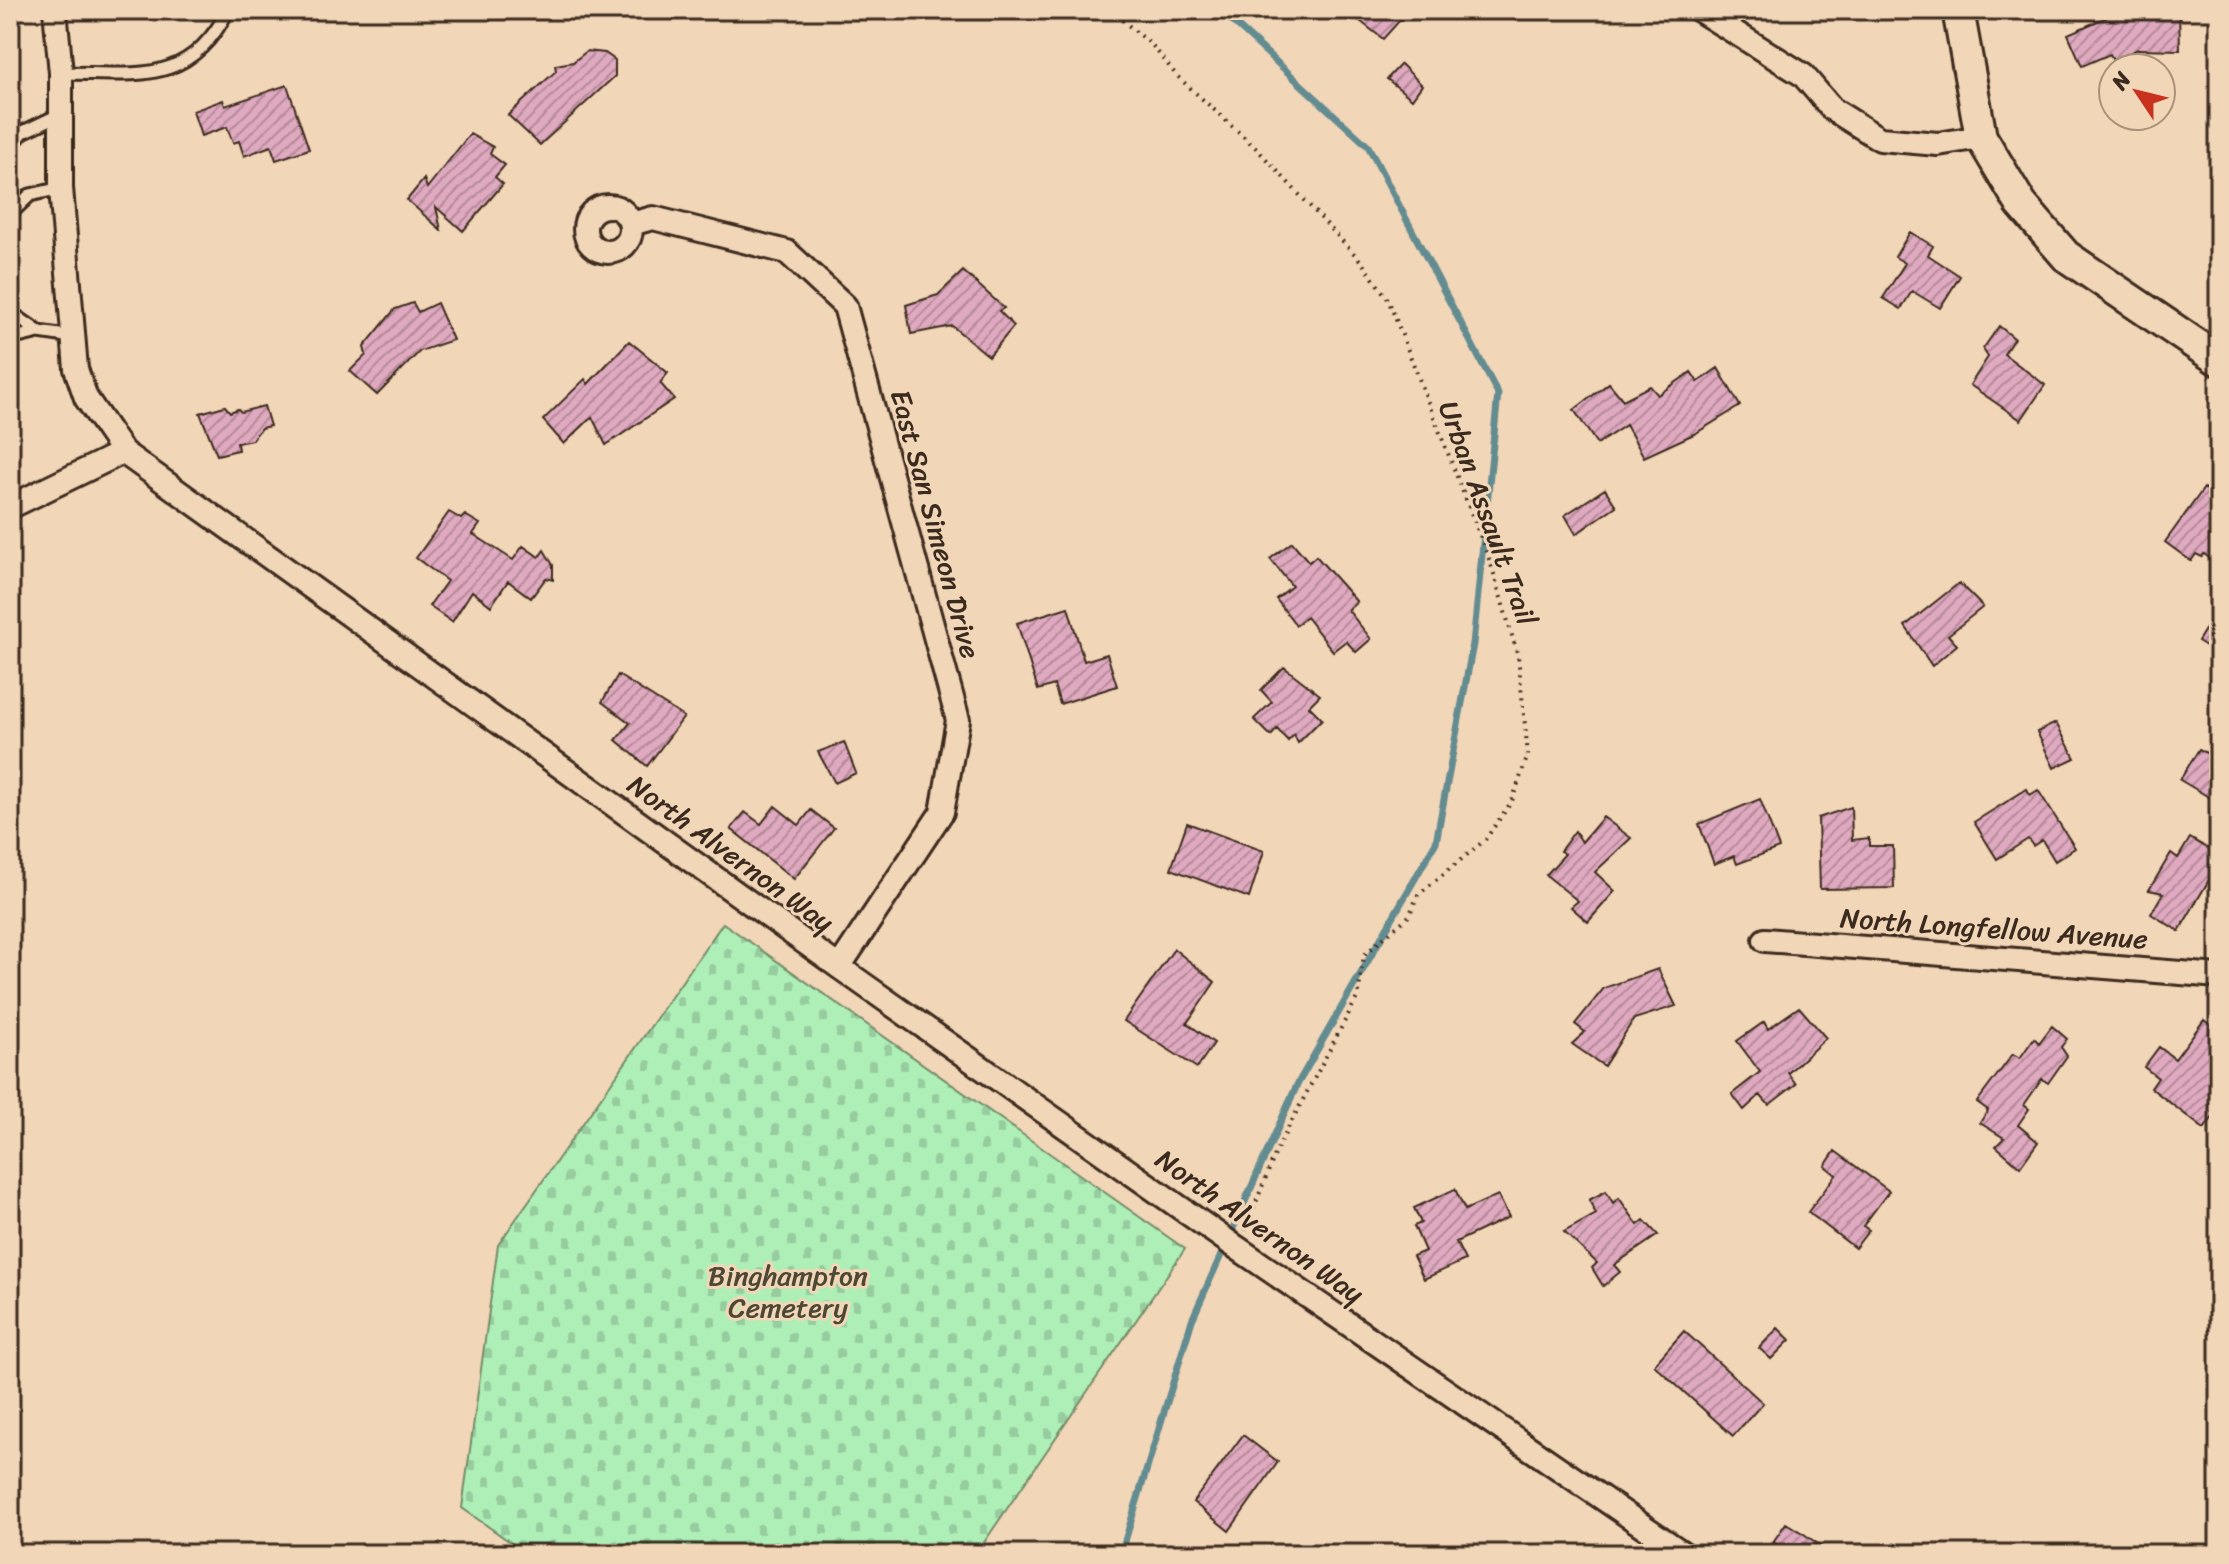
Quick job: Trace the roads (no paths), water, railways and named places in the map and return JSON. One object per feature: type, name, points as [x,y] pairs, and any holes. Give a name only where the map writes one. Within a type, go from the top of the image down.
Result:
[{"type":"street","name":"North Alvernon Way","points":[[55,10],[61,73],[61,188],[76,369],[86,398],[123,452],[839,967],[1237,1247],[1684,1554]]},
{"type":"street","points":[[1699,10],[1803,75],[1832,109],[1880,139],[1938,144],[1981,137]]},
{"type":"street","points":[[1958,10],[1981,137],[2021,204],[2066,256],[2219,360]]},
{"type":"street","name":"East San Simeon Drive","points":[[631,224],[653,218],[787,252],[845,306],[958,720],[942,812],[839,967]]},
{"type":"street","points":[[10,507],[123,452]]},
{"type":"street","name":"North Longfellow Avenue","points":[[1765,940],[2219,976]]},
{"type":"lane","points":[[61,73],[168,71],[205,44],[228,10]]},
{"type":"lane","points":[[10,148],[23,132],[61,114]]},
{"type":"lane","points":[[11,208],[30,195],[61,188]]},
{"type":"lane","points":[[10,312],[39,332]]},
{"type":"lane","points":[[10,339],[39,332],[73,337]]},
{"type":"waterway","points":[[1121,1554],[1192,1320],[1297,1085],[1436,842],[1473,644],[1498,394],[1368,146],[1220,10]]},
{"type":"park label","name":"Binghampton Cemetery","points":[[788,1291]]}]
